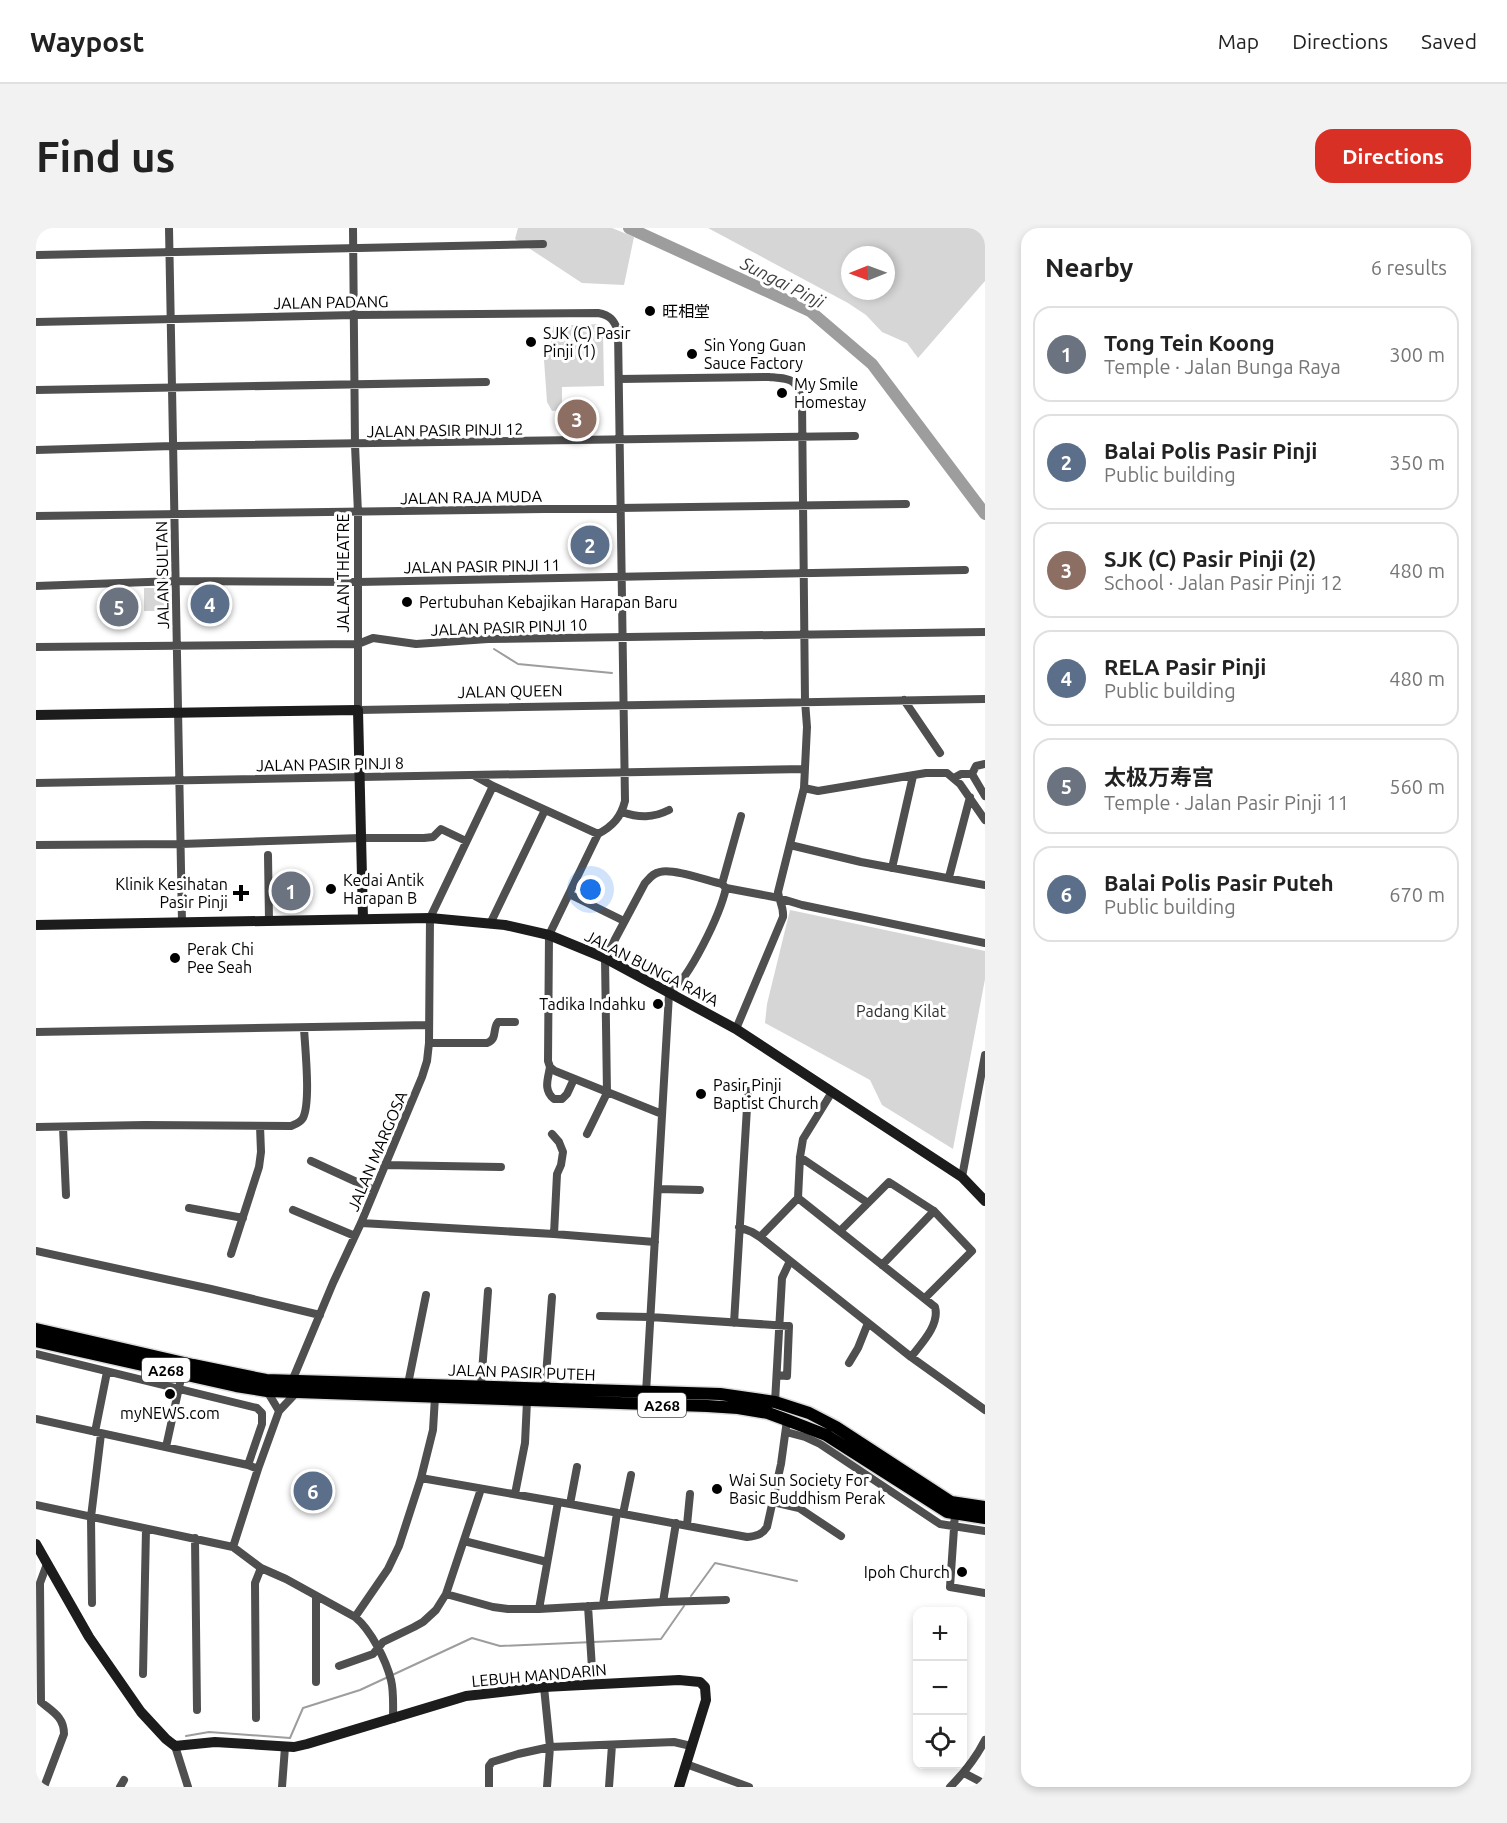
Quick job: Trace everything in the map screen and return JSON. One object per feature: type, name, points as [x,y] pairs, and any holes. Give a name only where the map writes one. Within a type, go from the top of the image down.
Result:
[{"type":"main road","name":"JALAN QUEEN","points":[[36,715],[358,710]]},
{"type":"main road","name":"JALAN THEATRE","points":[[358,710],[363,919]]},
{"type":"main road","name":"JALAN BUNGA RAYA","points":[[36,925],[430,918],[490,924],[549,935],[605,958],[736,1029],[962,1177],[985,1201]]},
{"type":"main road","name":"JALAN PASIR PUTEH","points":[[36,1329],[294,1387],[435,1397],[738,1408],[768,1413],[786,1426],[826,1435],[882,1479],[942,1509],[954,1520],[985,1518]]},
{"type":"main road","name":"JALAN PASIR PUTEH","points":[[36,1341],[267,1391],[294,1387],[408,1384],[720,1394],[776,1402],[810,1413],[836,1427],[920,1483],[955,1503],[985,1507]]},
{"type":"main road","points":[[920,1483],[924,1490],[953,1508],[954,1520]]},
{"type":"main road","points":[[37,1549],[88,1637],[141,1712],[175,1746]]},
{"type":"main road","name":"LEBUH MANDARIN","points":[[175,1746],[215,1742],[285,1747],[307,1744],[466,1696],[544,1687],[679,1680],[700,1683],[705,1687],[706,1700],[691,1746]]},
{"type":"main road","points":[[679,1787],[691,1746]]},
{"type":"street","name":"JALAN SULTAN","points":[[169,228],[182,922]]},
{"type":"street","name":"JALAN THEATRE","points":[[353,228],[355,445],[358,513],[358,710]]},
{"type":"street","points":[[38,255],[543,244]]},
{"type":"street","name":"JALAN PADANG","points":[[36,322],[355,315],[598,313],[607,315],[614,321],[618,331],[619,379]]},
{"type":"street","points":[[574,1079],[562,1100],[554,1099],[548,1094],[550,1067],[548,1061],[549,935],[598,834],[616,821],[625,801],[619,379],[769,377],[787,379],[799,388],[802,402],[807,718],[804,788],[778,892],[784,910],[783,917],[736,1029]]},
{"type":"street","points":[[36,390],[486,382]]},
{"type":"street","name":"JALAN PASIR PINJI 12","points":[[36,450],[855,436]]},
{"type":"street","name":"JALAN RAJA MUDA","points":[[36,516],[906,504]]},
{"type":"street","name":"JALAN PASIR PINJI 11","points":[[36,586],[176,581],[358,582],[965,570]]},
{"type":"street","name":"JALAN PASIR PINJI 10","points":[[36,648],[358,644],[373,638],[416,644],[488,639],[623,636],[985,632]]},
{"type":"street","name":"JALAN QUEEN","points":[[358,710],[985,699]]},
{"type":"street","points":[[904,700],[940,753]]},
{"type":"street","points":[[972,774],[976,766],[985,764]]},
{"type":"street","name":"JALAN PASIR PINJI 8","points":[[36,783],[805,769]]},
{"type":"street","points":[[804,788],[818,790],[938,772],[947,773],[970,797],[985,820]]},
{"type":"street","points":[[954,778],[961,774],[972,774]]},
{"type":"street","points":[[972,774],[985,796]]},
{"type":"street","points":[[475,776],[598,834]]},
{"type":"street","points":[[892,868],[913,776]]},
{"type":"street","points":[[430,918],[493,786]]},
{"type":"street","points":[[949,877],[970,797]]},
{"type":"street","points":[[490,924],[545,810]]},
{"type":"street","points":[[622,812],[651,817],[669,810]]},
{"type":"street","points":[[646,1393],[669,994],[678,987],[688,972],[718,915],[741,816]]},
{"type":"street","points":[[36,845],[424,838],[433,837],[441,829],[466,841]]},
{"type":"street","points":[[790,845],[892,868],[985,885]]},
{"type":"street","points":[[268,855],[269,921]]},
{"type":"street","points":[[587,1134],[607,1093],[605,958],[645,883],[653,874],[662,871],[672,872],[848,915],[985,943]]},
{"type":"street","points":[[569,894],[624,921]]},
{"type":"street","name":"JALAN MARGOSA","points":[[294,1387],[320,1315],[361,1223],[427,1061],[430,918]]},
{"type":"street","points":[[429,1043],[492,1042],[498,1022],[515,1022]]},
{"type":"street","points":[[36,1032],[429,1025]]},
{"type":"street","points":[[36,1127],[291,1126],[299,1123],[303,1118],[307,1100],[304,1028]]},
{"type":"street","points":[[962,1177],[985,1055]]},
{"type":"street","points":[[550,1067],[607,1093],[662,1114]]},
{"type":"street","points":[[734,1323],[748,1091]]},
{"type":"street","points":[[760,1238],[798,1198],[803,1139],[832,1092]]},
{"type":"street","points":[[231,1254],[261,1160],[260,1126]]},
{"type":"street","points":[[63,1127],[66,1196]]},
{"type":"street","points":[[552,1134],[559,1142],[563,1152],[557,1174],[554,1233]]},
{"type":"street","points":[[800,1157],[868,1203]]},
{"type":"street","points":[[311,1161],[374,1190]]},
{"type":"street","points":[[384,1165],[501,1167]]},
{"type":"street","points":[[840,1231],[889,1182],[934,1210],[972,1251],[925,1298]]},
{"type":"street","points":[[658,1189],[700,1190]]},
{"type":"street","points":[[798,1198],[935,1307],[936,1317],[933,1325],[911,1358]]},
{"type":"street","points":[[189,1208],[243,1218]]},
{"type":"street","points":[[293,1210],[355,1236]]},
{"type":"street","points":[[882,1265],[934,1210]]},
{"type":"street","points":[[361,1223],[554,1233],[655,1242]]},
{"type":"street","points":[[740,1227],[752,1232],[911,1358],[985,1410]]},
{"type":"street","points":[[36,1251],[320,1315]]},
{"type":"street","points":[[776,1402],[782,1278],[790,1261]]},
{"type":"street","points":[[481,1386],[488,1291]]},
{"type":"street","points":[[408,1384],[426,1294]]},
{"type":"street","points":[[545,1389],[552,1297]]},
{"type":"street","points":[[600,1316],[780,1326]]},
{"type":"street","points":[[849,1363],[868,1323]]},
{"type":"street","points":[[36,1354],[257,1408],[262,1413],[262,1424],[248,1465]]},
{"type":"street","points":[[92,1603],[91,1517],[98,1433],[107,1372]]},
{"type":"street","points":[[166,1447],[182,1374]]},
{"type":"street","points":[[233,1547],[279,1411],[294,1387]]},
{"type":"street","points":[[267,1391],[279,1411]]},
{"type":"street","points":[[355,1617],[394,1559],[421,1478],[433,1430],[435,1397]]},
{"type":"street","points":[[515,1494],[525,1443],[527,1401]]},
{"type":"street","points":[[36,1419],[258,1469]]},
{"type":"street","points":[[421,1478],[747,1537],[761,1534],[767,1527],[786,1426]]},
{"type":"street","points":[[570,1504],[577,1467]]},
{"type":"street","points":[[603,1605],[620,1513],[631,1475]]},
{"type":"street","points":[[339,1666],[370,1656],[383,1642],[423,1622],[436,1610],[446,1594],[482,1489]]},
{"type":"street","points":[[687,1525],[690,1494]]},
{"type":"street","points":[[539,1609],[558,1502]]},
{"type":"street","points":[[773,1502],[793,1505],[841,1536]]},
{"type":"street","points":[[36,1504],[233,1547],[261,1568],[286,1579],[355,1617],[364,1626],[378,1648],[390,1676],[393,1719]]},
{"type":"street","points":[[985,1531],[954,1520],[951,1587],[985,1593]]},
{"type":"street","points":[[663,1602],[676,1523]]},
{"type":"street","points":[[143,1674],[146,1529]]},
{"type":"street","points":[[195,1538],[196,1710]]},
{"type":"street","points":[[464,1541],[547,1562]]},
{"type":"street","points":[[36,1784],[42,1787],[64,1734],[61,1719],[38,1701],[40,1583],[47,1564]]},
{"type":"street","points":[[256,1718],[255,1583],[261,1568]]},
{"type":"street","points":[[446,1594],[500,1608],[539,1609],[726,1600]]},
{"type":"street","points":[[316,1596],[316,1682]]},
{"type":"street","points":[[588,1606],[592,1684]]},
{"type":"street","points":[[544,1687],[550,1747],[547,1787]]},
{"type":"street","points":[[950,1787],[964,1773],[985,1740]]},
{"type":"street","points":[[489,1787],[488,1771],[492,1762],[550,1747],[674,1742],[691,1746]]},
{"type":"street","points":[[609,1787],[612,1745]]},
{"type":"street","points":[[175,1746],[188,1787]]},
{"type":"street","points":[[282,1787],[285,1747]]},
{"type":"street","points":[[686,1764],[749,1787]]},
{"type":"street","points":[[964,1773],[985,1784]]},
{"type":"green space","points":[[518,228],[612,228],[634,237],[624,285],[582,283],[515,239]]},
{"type":"green space","points":[[708,228],[985,228],[985,281],[918,358],[907,343],[882,332],[866,315],[842,300],[895,300],[895,246],[841,246],[841,299]]},
{"type":"green space","points":[[600,324],[603,331],[604,386],[562,387],[562,410],[552,411],[547,402],[543,346],[551,344],[551,326]]},
{"type":"green space","points":[[144,588],[164,588],[164,611],[144,611]]},
{"type":"green space","name":"Padang Kilat","points":[[790,910],[985,951],[985,979],[953,1149],[882,1105],[870,1080],[765,1023],[767,1004]]},
{"type":"waterway","name":"Sungai Pinji","points":[[629,228],[810,311],[872,364],[985,514]]},
{"type":"waterway","points":[[494,649],[518,664],[612,673]]},
{"type":"waterway","points":[[691,1596],[715,1563],[797,1581]]},
{"type":"waterway","points":[[186,1736],[209,1732],[290,1738],[303,1708],[360,1690],[472,1638],[500,1646],[661,1639],[684,1606]]},
{"type":"place","name":"旺相堂","points":[[650,311]]},
{"type":"place","name":"SJK (C) Pasir Pinji (1)","points":[[531,342]]},
{"type":"place","name":"Sin Yong Guan Sauce Factory","points":[[692,354]]},
{"type":"place","name":"My Smile Homestay","points":[[782,393]]},
{"type":"place","name":"SJK (C) Pasir Pinji (2)","points":[[577,419]]},
{"type":"place","name":"Balai Polis Pasir Pinji","points":[[590,545]]},
{"type":"place","name":"Pertubuhan Kebajikan Harapan Baru","points":[[407,602]]},
{"type":"place","name":"RELA Pasir Pinji","points":[[210,604]]},
{"type":"place","name":"太极万寿宫","points":[[119,607]]},
{"type":"place","name":"Kedai Antik Harapan B","points":[[331,889]]},
{"type":"place","name":"Tong Tein Koong","points":[[291,891]]},
{"type":"place","name":"Klinik Kesihatan Pasir Pinji","points":[[241,893]]},
{"type":"place","name":"Perak Chi Pee Seah","points":[[175,958]]},
{"type":"place","name":"Tadika Indahku","points":[[658,1004]]},
{"type":"place","name":"Pasir Pinji Baptist Church","points":[[701,1094]]},
{"type":"place","name":"myNEWS.com","points":[[170,1394]]},
{"type":"place","name":"Wai Sun Society For Basic Buddhism Perak","points":[[717,1489]]},
{"type":"place","name":"Balai Polis Pasir Puteh","points":[[313,1491]]},
{"type":"place","name":"Ipoh Church","points":[[962,1572]]}]
